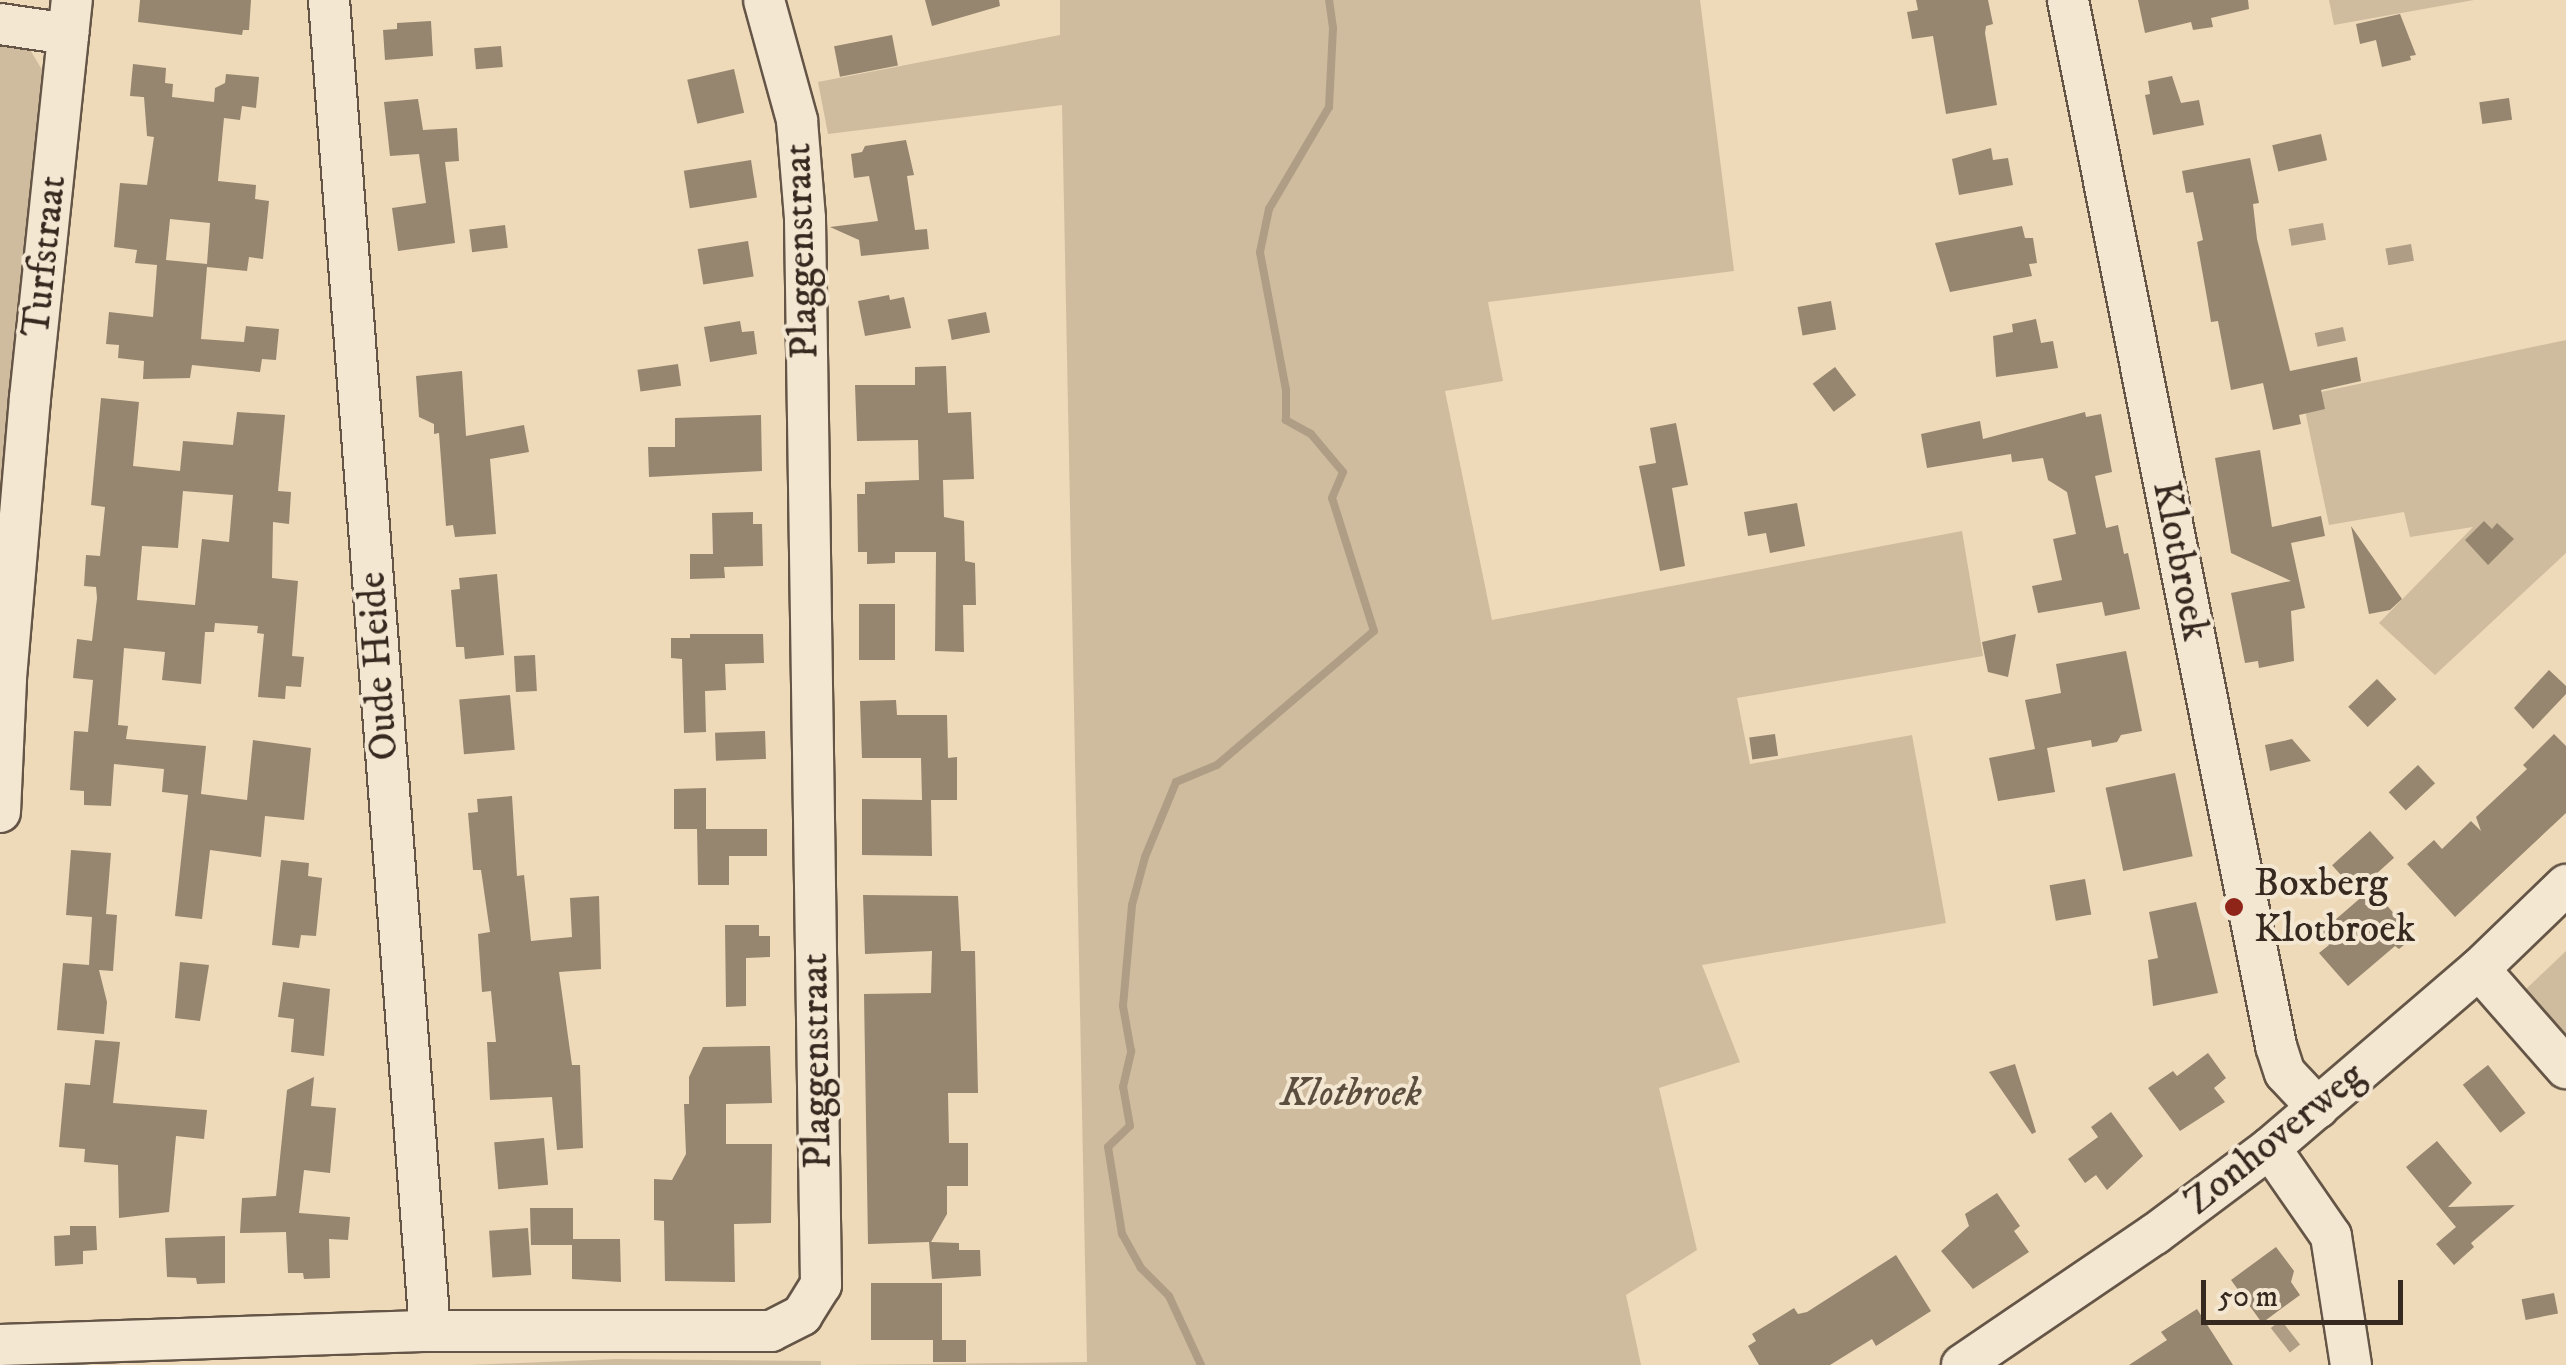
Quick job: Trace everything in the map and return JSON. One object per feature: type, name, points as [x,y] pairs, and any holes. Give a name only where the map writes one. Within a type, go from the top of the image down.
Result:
[{"type":"street","name":"Oude Heide","points":[[329,0],[430,1331]]},
{"type":"street","name":"Plaggenstraat","points":[[0,1345],[430,1331],[771,1331],[802,1314],[820,1285],[806,218],[797,120],[764,0]]},
{"type":"street","name":"Klotbroek","points":[[2068,0],[2276,1046],[2285,1073],[2318,1108]]},
{"type":"street","points":[[0,24],[70,17]]},
{"type":"street","name":"Turfstraat","points":[[0,812],[6,678],[30,398],[70,17]]},
{"type":"street","name":"Zonhoverweg","points":[[1962,1365],[2155,1234],[2270,1148],[2479,970],[2566,885]]},
{"type":"street","points":[[2479,970],[2566,1068]]},
{"type":"street","points":[[2270,1148],[2331,1236],[2351,1365]]},
{"type":"green space","name":"Klotbroek","points":[[1060,0],[1700,0],[1734,271],[1488,302],[1503,381],[1445,391],[1492,620],[1962,531],[1983,656],[1737,698],[1750,764],[1912,735],[1946,923],[1702,965],[1740,1062],[1659,1088],[1697,1250],[1626,1295],[1641,1365],[848,1365],[1087,1362],[1062,105],[828,134],[818,82],[1060,35]]},
{"type":"green space","points":[[2329,0],[2474,0],[2334,25]]},
{"type":"green space","points":[[0,38],[29,48],[47,78],[0,527]]},
{"type":"green space","points":[[2566,340],[2566,553],[2435,675],[2379,623],[2473,527],[2410,537],[2404,512],[2329,525],[2302,396]]},
{"type":"green space","points":[[2566,951],[2566,1036],[2524,991]]},
{"type":"green space","points":[[616,1359],[821,1361],[821,1365],[470,1365]]},
{"type":"shaded area","points":[[2323,223],[2326,240],[2291,246],[2289,229]]},
{"type":"shaded area","points":[[2411,244],[2414,261],[2388,265],[2385,249]]},
{"type":"shaded area","points":[[2343,327],[2346,341],[2318,347],[2315,333]]},
{"type":"shaded area","points":[[2281,1320],[2300,1344],[2290,1352],[2271,1328]]},
{"type":"building","points":[[140,0],[251,0],[249,30],[243,30],[242,35],[138,22]]},
{"type":"building","points":[[925,0],[999,0],[1000,6],[932,26]]},
{"type":"building","points":[[1916,0],[1988,0],[1993,24],[1986,26],[1985,33],[1997,105],[1946,114],[1933,36],[1912,39],[1907,12],[1918,10]]},
{"type":"building","points":[[2138,0],[2248,0],[2249,9],[2211,18],[2213,27],[2193,30],[2191,22],[2145,33]]},
{"type":"building","points":[[2400,14],[2416,55],[2410,56],[2411,60],[2382,67],[2376,40],[2360,44],[2356,24]]},
{"type":"building","points":[[431,21],[433,56],[385,60],[383,30],[397,29],[397,23]]},
{"type":"building","points":[[892,35],[898,65],[840,77],[834,46]]},
{"type":"building","points":[[501,46],[503,67],[476,69],[474,48]]},
{"type":"building","points":[[133,64],[166,68],[165,83],[173,84],[172,97],[214,102],[215,88],[225,83],[226,74],[259,77],[256,108],[242,106],[240,120],[224,118],[218,181],[256,185],[255,199],[269,201],[263,259],[249,257],[247,271],[207,267],[201,339],[244,342],[246,326],[279,329],[276,360],[262,359],[260,372],[192,365],[190,378],[143,379],[144,361],[118,358],[119,345],[106,344],[109,312],[153,317],[157,265],[135,263],[137,250],[114,247],[120,183],[147,185],[154,137],[147,136],[144,97],[130,96]],"holes":[[[170,219],[210,223],[207,264],[166,260]]]},
{"type":"building","points":[[734,69],[744,113],[697,124],[687,80]]},
{"type":"building","points":[[2172,76],[2181,103],[2199,100],[2204,125],[2153,135],[2145,95],[2150,94],[2148,81]]},
{"type":"building","points":[[2509,98],[2512,120],[2482,124],[2479,102]]},
{"type":"building","points":[[418,99],[423,130],[457,128],[459,161],[445,162],[455,243],[398,251],[392,208],[426,203],[419,154],[390,156],[384,102]]},
{"type":"building","points":[[2321,134],[2327,160],[2278,172],[2272,145]]},
{"type":"building","points":[[906,140],[914,175],[907,176],[915,230],[927,229],[929,249],[861,256],[859,240],[830,227],[878,221],[869,176],[854,178],[851,154],[862,152],[865,146]]},
{"type":"building","points":[[1991,148],[1993,160],[2008,158],[2013,185],[1959,195],[1952,159]]},
{"type":"building","points":[[2250,158],[2259,203],[2253,204],[2257,239],[2290,371],[2357,357],[2361,381],[2321,390],[2325,409],[2299,415],[2301,424],[2273,430],[2263,383],[2231,390],[2218,321],[2211,322],[2197,242],[2203,240],[2193,192],[2186,193],[2182,171]]},
{"type":"building","points":[[751,160],[757,198],[690,208],[684,171]]},
{"type":"building","points":[[505,225],[508,248],[472,252],[469,229]]},
{"type":"building","points":[[2022,226],[2025,238],[2033,238],[2037,263],[2029,264],[2032,276],[1950,292],[1935,243]]},
{"type":"building","points":[[748,241],[754,277],[703,285],[698,249]]},
{"type":"building","points":[[889,295],[890,300],[904,297],[911,328],[865,336],[858,301]]},
{"type":"building","points":[[1831,301],[1836,330],[1803,335],[1798,307]]},
{"type":"building","points":[[986,312],[990,333],[952,340],[948,319]]},
{"type":"building","points":[[2036,319],[2041,343],[2053,341],[2058,368],[1996,377],[1993,336],[2013,332],[2012,324]]},
{"type":"building","points":[[740,321],[742,332],[754,331],[757,354],[710,362],[704,327]]},
{"type":"building","points":[[678,364],[681,386],[640,391],[637,370]]},
{"type":"building","points":[[946,366],[948,413],[971,412],[974,479],[943,480],[944,517],[964,521],[965,561],[975,563],[976,605],[963,605],[964,652],[935,651],[936,552],[895,552],[895,563],[867,564],[867,552],[858,552],[857,494],[865,494],[865,482],[919,480],[918,440],[857,441],[855,385],[915,385],[915,367]]},
{"type":"building","points":[[1835,367],[1856,395],[1834,412],[1813,384]]},
{"type":"building","points":[[462,371],[466,436],[524,425],[529,452],[490,459],[496,534],[455,537],[453,525],[446,526],[439,433],[434,434],[434,424],[419,417],[416,376]]},
{"type":"building","points":[[101,398],[139,402],[133,466],[180,471],[183,441],[233,445],[237,412],[285,415],[278,491],[291,492],[289,524],[273,522],[272,578],[298,581],[292,656],[304,657],[301,687],[286,686],[285,699],[258,697],[264,634],[257,633],[258,626],[215,623],[214,632],[205,632],[201,684],[162,680],[165,652],[124,648],[118,725],[128,726],[126,739],[206,746],[201,794],[247,800],[253,740],[311,748],[304,820],[265,816],[261,857],[210,850],[202,919],[175,916],[188,795],[162,792],[164,769],[114,764],[111,806],[84,805],[84,791],[70,790],[74,731],[88,732],[93,680],[73,678],[77,639],[92,641],[97,598],[96,587],[84,586],[86,555],[100,556],[105,507],[91,505]],"holes":[[[183,491],[233,495],[229,542],[202,539],[195,605],[137,600],[142,546],[178,548]]]},
{"type":"building","points":[[2085,412],[2086,417],[2101,414],[2112,472],[2095,476],[2106,528],[2118,525],[2124,554],[2128,553],[2140,609],[2105,616],[2102,602],[2038,613],[2032,586],[2062,580],[2053,539],[2076,534],[2067,492],[2048,480],[2043,458],[2012,462],[2011,454],[1927,468],[1921,434],[1980,421],[1983,439]]},
{"type":"building","points":[[761,415],[762,471],[649,477],[648,447],[675,447],[675,418]]},
{"type":"building","points":[[1676,423],[1688,485],[1672,488],[1685,566],[1660,571],[1639,466],[1656,463],[1650,428]]},
{"type":"building","points":[[2260,450],[2272,527],[2321,516],[2325,536],[2291,543],[2305,608],[2291,611],[2294,661],[2259,668],[2258,661],[2245,663],[2231,593],[2291,581],[2231,553],[2215,458]]},
{"type":"building","points":[[1797,503],[1805,546],[1770,553],[1766,533],[1748,536],[1744,512]]},
{"type":"building","points":[[753,512],[753,524],[762,524],[763,566],[724,567],[725,578],[690,579],[690,554],[713,554],[712,513]]},
{"type":"building","points":[[2484,521],[2492,529],[2497,523],[2514,539],[2488,565],[2465,540]]},
{"type":"building","points":[[2351,526],[2402,599],[2390,610],[2369,614]]},
{"type":"building","points":[[497,574],[504,655],[465,659],[464,647],[456,647],[451,590],[460,589],[459,578]]},
{"type":"building","points":[[859,604],[895,604],[895,660],[859,660]]},
{"type":"building","points":[[690,634],[763,634],[764,663],[725,664],[726,690],[705,691],[706,732],[684,733],[682,659],[671,658],[671,638],[690,638]]},
{"type":"building","points":[[2016,634],[2008,677],[1988,672],[1982,642]]},
{"type":"building","points":[[2126,651],[2142,731],[2092,747],[2091,740],[2047,748],[2055,792],[1998,801],[1989,758],[2035,749],[2025,700],[2061,693],[2056,664]]},
{"type":"building","points":[[535,655],[537,691],[516,692],[514,656]]},
{"type":"building","points":[[2549,670],[2566,686],[2566,694],[2533,729],[2514,708]]},
{"type":"building","points":[[2377,679],[2396,699],[2368,727],[2348,707]]},
{"type":"building","points":[[510,695],[515,750],[464,754],[459,699]]},
{"type":"building","points":[[896,700],[897,715],[947,715],[948,758],[957,757],[957,800],[931,800],[932,856],[862,855],[862,799],[922,800],[921,758],[862,758],[860,701]]},
{"type":"building","points":[[765,731],[766,759],[716,761],[715,733]]},
{"type":"building","points":[[1775,734],[1778,756],[1752,759],[1749,738]]},
{"type":"building","points":[[2554,734],[2566,746],[2566,813],[2455,917],[2407,864],[2434,840],[2442,849],[2471,821],[2481,831],[2476,817],[2527,769],[2523,765]]},
{"type":"building","points":[[2292,739],[2311,761],[2270,771],[2265,745]]},
{"type":"building","points":[[2418,765],[2435,783],[2406,811],[2389,792]]},
{"type":"building","points":[[2175,773],[2193,856],[2123,871],[2106,788]]},
{"type":"building","points":[[706,788],[706,829],[767,829],[767,856],[729,856],[729,885],[698,885],[697,829],[674,829],[674,789]]},
{"type":"building","points":[[512,796],[517,876],[524,875],[531,941],[572,937],[570,898],[599,896],[601,969],[559,972],[572,1065],[580,1065],[583,1148],[557,1150],[552,1097],[490,1100],[487,1042],[496,1042],[491,991],[482,992],[478,934],[490,932],[481,870],[473,870],[468,813],[478,812],[477,799]]},
{"type":"building","points":[[2370,831],[2394,858],[2356,892],[2332,865]]},
{"type":"building","points":[[71,850],[111,853],[106,914],[117,915],[113,971],[99,970],[107,1002],[104,1034],[57,1030],[63,963],[89,965],[92,917],[66,915]]},
{"type":"building","points":[[281,860],[309,863],[308,876],[322,878],[316,936],[301,935],[299,948],[272,945]]},
{"type":"building","points":[[2085,879],[2091,914],[2056,921],[2050,885]]},
{"type":"building","points":[[2372,888],[2414,937],[2399,949],[2395,946],[2348,986],[2319,953],[2329,945],[2320,933]]},
{"type":"building","points":[[863,895],[958,896],[961,951],[975,951],[978,1093],[948,1093],[949,1143],[968,1143],[968,1186],[947,1186],[947,1214],[931,1242],[959,1243],[959,1250],[980,1250],[981,1276],[932,1279],[929,1242],[868,1244],[864,994],[931,993],[932,951],[865,954]]},
{"type":"building","points":[[2196,902],[2218,993],[2153,1006],[2148,960],[2158,958],[2149,912]]},
{"type":"building","points":[[725,925],[759,925],[759,936],[770,936],[770,957],[746,958],[746,1006],[726,1007]]},
{"type":"building","points":[[180,962],[209,965],[200,1021],[175,1018]]},
{"type":"building","points":[[283,982],[330,989],[324,1056],[291,1052],[294,1019],[278,1017]]},
{"type":"building","points":[[95,1040],[120,1042],[113,1103],[207,1110],[204,1139],[176,1136],[169,1212],[119,1218],[118,1165],[84,1162],[85,1149],[59,1147],[65,1083],[90,1085]]},
{"type":"building","points":[[770,1046],[772,1103],[726,1104],[726,1144],[772,1144],[771,1223],[734,1224],[735,1282],[665,1281],[664,1221],[654,1220],[654,1179],[672,1180],[686,1154],[684,1104],[689,1104],[689,1077],[703,1047]]},
{"type":"building","points":[[2208,1053],[2226,1078],[2214,1088],[2225,1102],[2180,1131],[2148,1088],[2173,1071],[2177,1076]]},
{"type":"building","points":[[2015,1064],[2036,1132],[2032,1134],[1989,1072]]},
{"type":"building","points":[[2488,1065],[2526,1113],[2500,1133],[2463,1085]]},
{"type":"building","points":[[314,1077],[311,1106],[336,1108],[330,1173],[304,1170],[299,1213],[350,1217],[348,1240],[329,1239],[330,1278],[304,1279],[303,1273],[288,1273],[286,1232],[240,1233],[242,1198],[276,1196],[287,1090]]},
{"type":"building","points":[[2111,1112],[2143,1156],[2107,1190],[2096,1175],[2085,1183],[2068,1159],[2098,1137],[2091,1127]]},
{"type":"building","points":[[544,1138],[548,1185],[498,1189],[494,1142]]},
{"type":"building","points":[[2437,1141],[2472,1183],[2448,1207],[2515,1205],[2471,1243],[2474,1247],[2454,1265],[2436,1244],[2456,1227],[2406,1167]]},
{"type":"building","points":[[1997,1193],[2020,1226],[2014,1231],[2029,1252],[1973,1289],[1941,1251],[1969,1226],[1965,1214]]},
{"type":"building","points":[[530,1208],[573,1208],[573,1239],[620,1239],[621,1282],[572,1279],[572,1245],[531,1245]]},
{"type":"building","points":[[70,1226],[96,1226],[97,1250],[83,1251],[83,1264],[55,1266],[54,1236],[70,1235]]},
{"type":"building","points":[[528,1228],[531,1275],[492,1278],[489,1231]]},
{"type":"building","points":[[225,1236],[225,1283],[197,1284],[196,1278],[167,1277],[165,1238]]},
{"type":"building","points":[[2276,1247],[2294,1271],[2291,1282],[2300,1295],[2262,1323],[2231,1280]]},
{"type":"building","points":[[1896,1255],[1931,1311],[1876,1346],[1872,1339],[1830,1365],[1759,1365],[1748,1346],[1756,1341],[1752,1334],[1794,1308],[1798,1314],[1807,1312]]},
{"type":"building","points":[[871,1283],[942,1283],[942,1340],[871,1340]]},
{"type":"building","points":[[2554,1293],[2558,1314],[2526,1320],[2522,1299]]},
{"type":"building","points":[[2197,1309],[2233,1365],[2129,1365],[2167,1340],[2161,1332]]},
{"type":"building","points":[[933,1340],[966,1340],[966,1362],[933,1362]]},
{"type":"waterway","points":[[1201,1365],[1169,1296],[1141,1268],[1122,1234],[1108,1147],[1130,1126],[1123,1087],[1131,1051],[1123,1006],[1132,905],[1145,857],[1176,782],[1217,765],[1374,631],[1332,498],[1343,472],[1311,434],[1286,420],[1286,390],[1260,252],[1269,209],[1329,107],[1333,28],[1329,0]]},
{"type":"place","name":"Boxberg Klotbroek","points":[[2234,907]]}]
